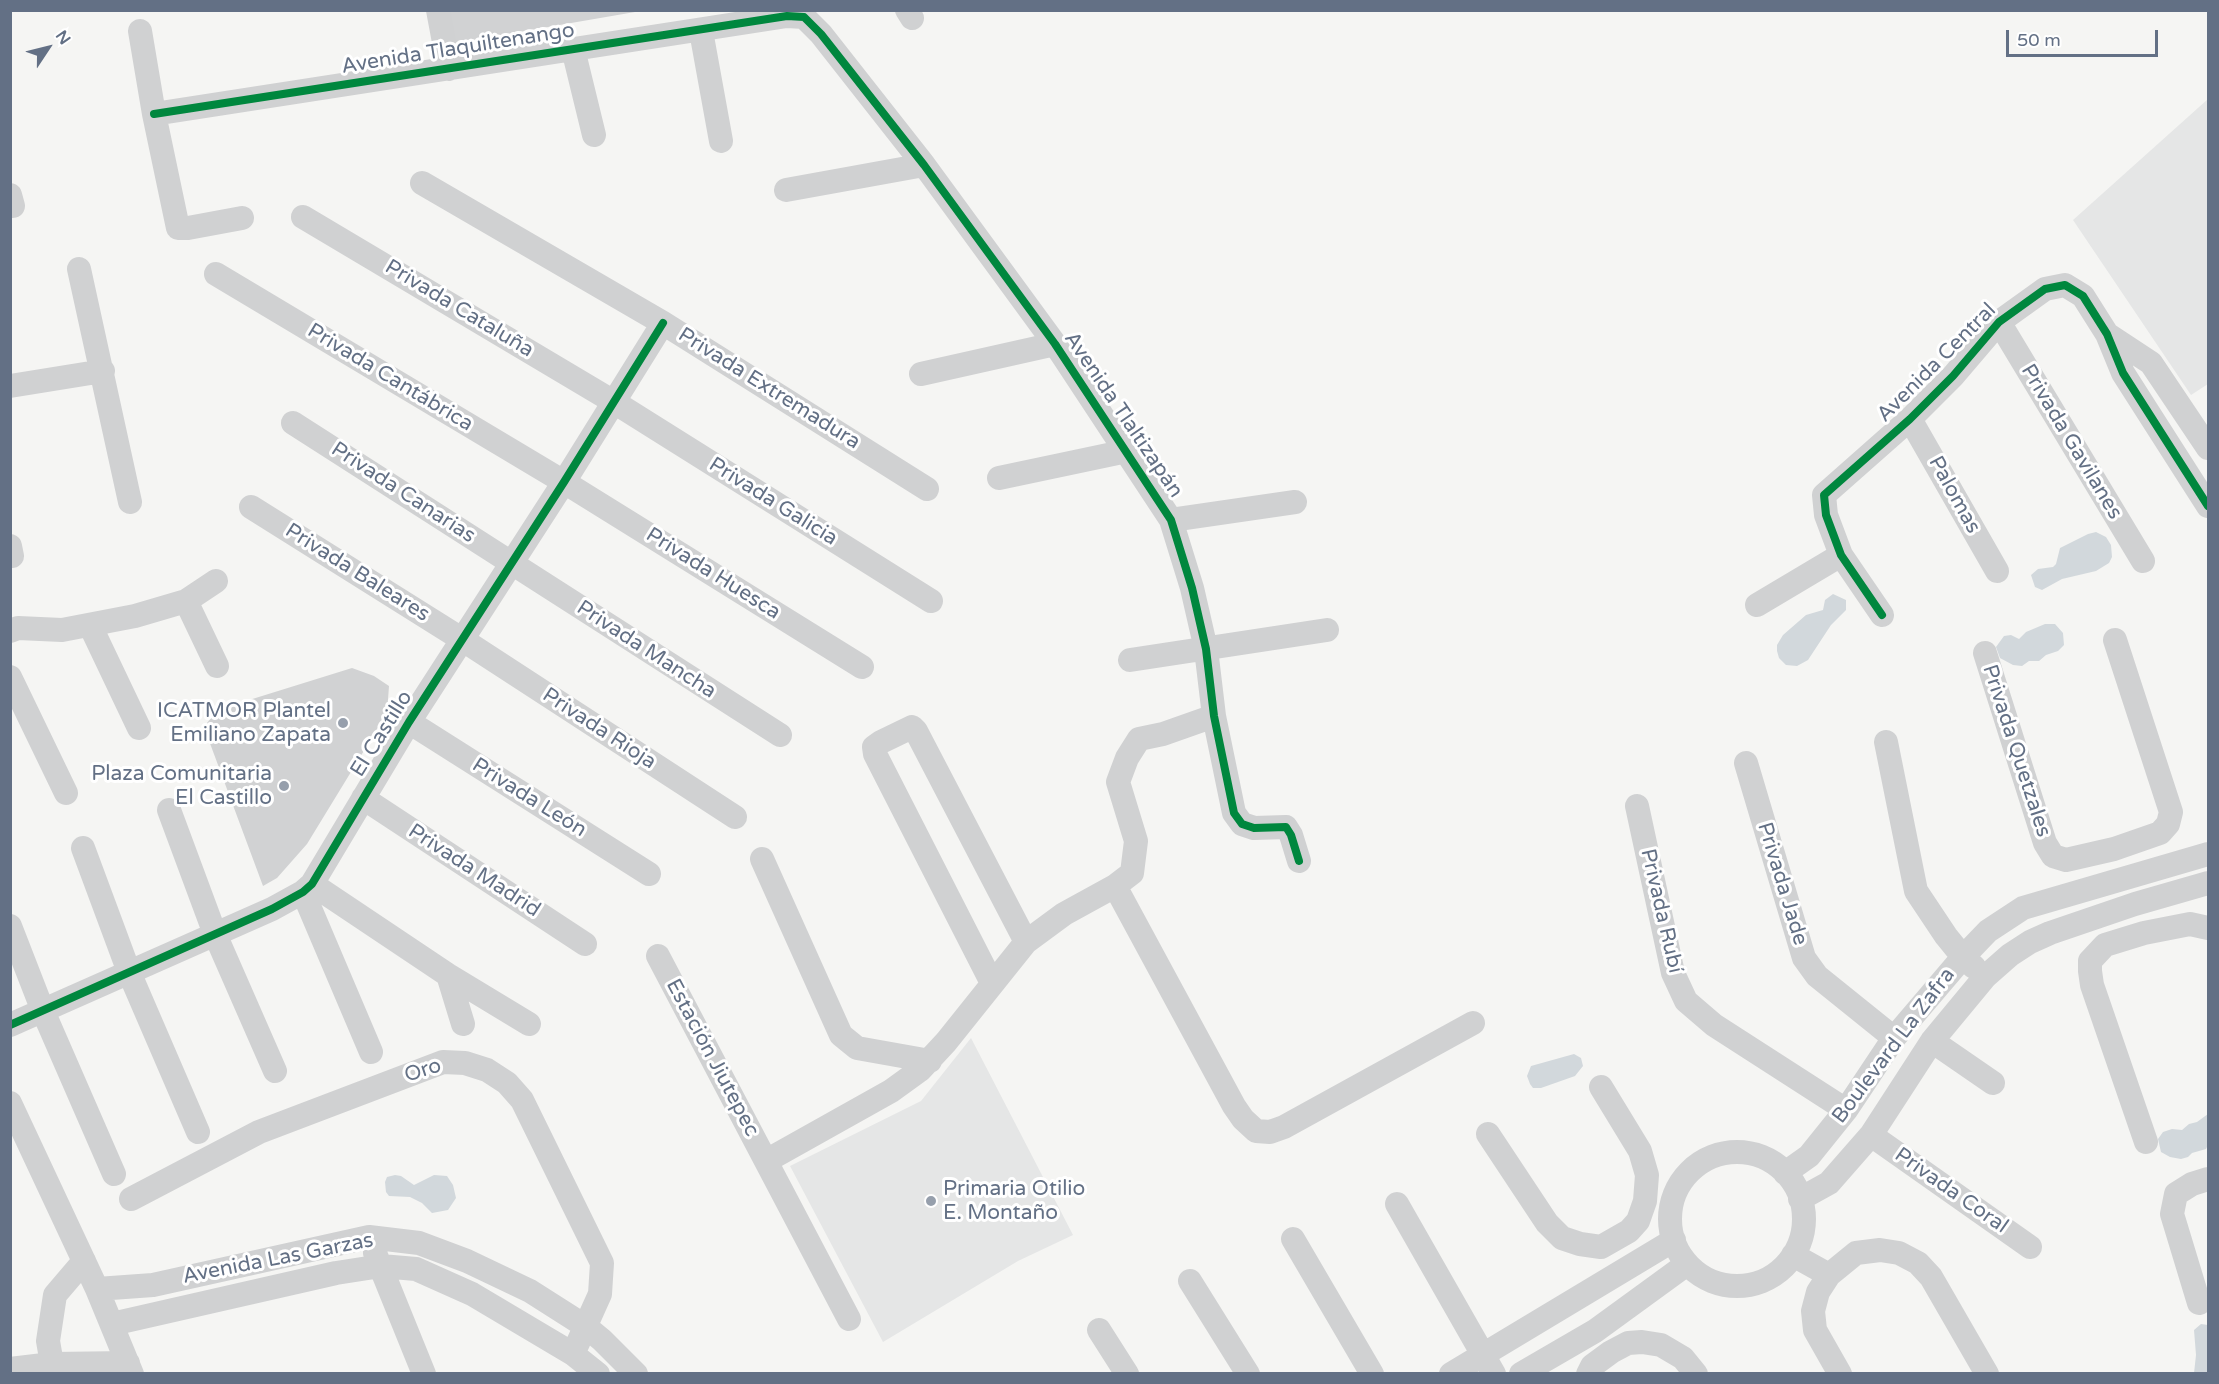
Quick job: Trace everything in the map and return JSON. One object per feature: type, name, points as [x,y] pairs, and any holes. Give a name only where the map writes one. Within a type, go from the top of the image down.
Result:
[{"type":"street","points":[[438,10],[449,69]]},
{"type":"street","name":"Avenida Tlaquiltenango","points":[[154,114],[787,16],[804,17]]},
{"type":"street","name":"Avenida Tlaltizapán","points":[[804,17],[821,34],[924,165],[1055,344],[1171,520],[1192,588],[1206,650],[1214,716],[1234,813],[1242,824],[1254,828],[1286,827],[1291,835],[1299,861]]},
{"type":"street","points":[[140,31],[154,114],[178,228],[242,218]]},
{"type":"street","points":[[701,31],[721,141]]},
{"type":"street","points":[[573,49],[594,135]]},
{"type":"street","points":[[786,190],[924,165]]},
{"type":"street","name":"Privada Extremadura","points":[[422,183],[663,323],[927,489]]},
{"type":"street","name":"Privada Cataluña","points":[[303,217],[614,402]]},
{"type":"street","points":[[79,269],[130,502]]},
{"type":"street","name":"Privada Cantábrica","points":[[216,274],[564,482]]},
{"type":"street","name":"Avenida Central","points":[[1882,615],[1841,555],[1826,515],[1824,495],[1910,419],[1953,376],[1999,322],[2045,289],[2065,285],[2083,296],[2107,334],[2123,373],[2208,506]]},
{"type":"street","name":"Privada Gavilanes","points":[[1999,322],[2143,561]]},
{"type":"street","name":"El Castillo","points":[[308,888],[409,722],[512,564],[663,323]]},
{"type":"street","name":"Avenida Central","points":[[2107,334],[2151,363],[2208,448]]},
{"type":"street","points":[[921,374],[1055,344]]},
{"type":"street","points":[[10,386],[103,371]]},
{"type":"street","name":"Privada Galicia","points":[[614,402],[931,601]]},
{"type":"street","name":"Palomas","points":[[1910,419],[1997,571]]},
{"type":"street","name":"Privada Canarias","points":[[293,423],[512,564]]},
{"type":"street","points":[[999,478],[1127,451]]},
{"type":"street","name":"Privada Huesca","points":[[564,482],[862,667]]},
{"type":"street","points":[[1171,520],[1295,502]]},
{"type":"street","name":"Privada Baleares","points":[[251,507],[463,640]]},
{"type":"street","points":[[1758,605],[1841,555]]},
{"type":"street","name":"Privada Mancha","points":[[512,564],[780,735]]},
{"type":"street","points":[[10,631],[18,628],[62,630],[135,616],[186,601],[216,581]]},
{"type":"street","points":[[186,601],[216,666]]},
{"type":"street","points":[[90,625],[139,728]]},
{"type":"street","points":[[1130,660],[1327,630]]},
{"type":"street","name":"Privada Rioja","points":[[463,640],[735,817]]},
{"type":"street","name":"Privada Quetzales","points":[[1985,653],[2045,843],[2053,856],[2066,860],[2114,849],[2160,833],[2168,824],[2170,812],[2115,640]]},
{"type":"street","points":[[10,677],[66,793]]},
{"type":"street","name":"Estación Jiutepec","points":[[766,1161],[891,1091],[930,1061],[1026,942],[1064,914],[1132,873],[1136,841],[1118,782],[1127,758],[1139,740],[1214,716]]},
{"type":"street","name":"Privada León","points":[[409,722],[649,874]]},
{"type":"street","points":[[992,983],[874,754],[874,747],[912,727],[916,731],[1026,942]]},
{"type":"street","points":[[1886,742],[1916,891],[1946,936],[1963,957],[1985,977]]},
{"type":"street","name":"Privada Jade","points":[[1746,763],[1804,958],[1817,976],[1894,1038]]},
{"type":"street","name":"Privada Madrid","points":[[363,798],[585,944]]},
{"type":"street","name":"Privada Rubí","points":[[1637,806],[1673,973],[1686,1001],[1714,1025],[1846,1110]]},
{"type":"street","points":[[169,810],[215,934],[275,1071]]},
{"type":"street","points":[[82,848],[129,972],[198,1132]]},
{"type":"street","points":[[2114,849],[2122,880]]},
{"type":"street","name":"Boulevard La Zafra","points":[[1785,1173],[1809,1156],[1846,1110],[1894,1038],[1988,931],[2023,908],[2208,854]]},
{"type":"street","points":[[762,859],[842,1035],[857,1048],[930,1061]]},
{"type":"street","name":"Boulevard La Zafra","points":[[1800,1199],[1829,1183],[1871,1135],[1932,1041],[1985,977],[2010,955],[2050,933],[2134,904],[2208,883]]},
{"type":"street","points":[[1115,885],[1234,1106],[1243,1119],[1256,1131],[1270,1132],[1284,1127],[1473,1023]]},
{"type":"street","points":[[10,1024],[272,909],[308,888]]},
{"type":"street","points":[[308,888],[529,1024]]},
{"type":"street","points":[[308,888],[371,1052]]},
{"type":"street","points":[[2134,904],[2144,933]]},
{"type":"street","points":[[2146,1142],[2092,986],[2091,961],[2105,945],[2144,933],[2190,924],[2208,928]]},
{"type":"street","points":[[10,926],[43,1011],[114,1174]]},
{"type":"street","name":"Estación Jiutepec","points":[[658,956],[849,1319]]},
{"type":"street","points":[[448,975],[463,1024]]},
{"type":"street","points":[[1932,1041],[1994,1083]]},
{"type":"street","name":"Oro","points":[[131,1199],[259,1132],[443,1062],[465,1063],[487,1070],[507,1083],[522,1100],[602,1263],[600,1294],[573,1354]]},
{"type":"street","points":[[1488,1134],[1547,1223],[1562,1238],[1601,1247],[1618,1239],[1638,1221],[1646,1201],[1647,1175],[1640,1151],[1601,1087]]},
{"type":"street","points":[[10,1103],[98,1289],[130,1368],[52,1364],[10,1368]]},
{"type":"street","name":"Privada Coral","points":[[1871,1135],[2030,1247]]},
{"type":"street","points":[[1726,1153],[1747,1153],[1768,1160],[1785,1173],[1800,1199],[1804,1215],[1803,1232],[1793,1255],[1787,1264],[1772,1276],[1754,1284],[1735,1287],[1716,1283],[1699,1274],[1678,1253],[1671,1233],[1670,1211],[1676,1190],[1688,1173],[1706,1160],[1726,1153]]},
{"type":"street","points":[[2199,1303],[2172,1214],[2176,1194],[2192,1184],[2208,1179]]},
{"type":"street","points":[[1398,1204],[1488,1364]]},
{"type":"street","points":[[369,1237],[424,1374]]},
{"type":"street","name":"Avenida Las Garzas","points":[[98,1289],[153,1285],[369,1237],[419,1244],[467,1261],[530,1291],[585,1326],[636,1374]]},
{"type":"street","points":[[1293,1239],[1372,1374]]},
{"type":"street","points":[[1618,1239],[1634,1265]]},
{"type":"street","points":[[1450,1374],[1488,1364],[1674,1240]]},
{"type":"street","points":[[1840,1374],[1815,1330],[1813,1311],[1818,1292],[1829,1275],[1856,1253],[1880,1250],[1899,1253],[1917,1263],[1931,1277],[1987,1374]]},
{"type":"street","points":[[1793,1255],[1829,1275]]},
{"type":"street","points":[[52,1364],[48,1341],[55,1295],[84,1261]]},
{"type":"street","points":[[1521,1374],[1594,1331],[1688,1264]]},
{"type":"street","name":"Avenida Las Garzas","points":[[112,1324],[336,1273],[381,1266],[416,1269],[472,1294],[573,1354],[598,1374]]},
{"type":"street","points":[[1190,1281],[1248,1374]]},
{"type":"street","points":[[153,1285],[159,1312]]},
{"type":"street","points":[[1099,1330],[1126,1374]]},
{"type":"street","points":[[1594,1331],[1611,1352]]},
{"type":"street","points":[[1588,1374],[1592,1365],[1611,1352],[1628,1343],[1642,1342],[1661,1345],[1683,1358],[1696,1374]]},
{"type":"shaded area","points":[[2208,99],[2208,384],[2191,395],[2073,220]]},
{"type":"shaded area","points":[[2096,532],[2106,537],[2111,545],[2112,557],[2109,563],[2096,571],[2062,579],[2042,590],[2035,587],[2031,575],[2038,569],[2053,567],[2060,548]]},
{"type":"shaded area","points":[[1833,594],[1846,600],[1846,610],[1831,625],[1808,660],[1797,666],[1786,665],[1779,658],[1777,651],[1777,645],[1783,635],[1806,615],[1823,610],[1825,600]]},
{"type":"shaded area","points":[[2045,624],[2055,624],[2063,633],[2064,645],[2058,651],[2046,655],[2039,661],[2029,661],[2022,666],[2013,665],[2000,658],[1996,647],[2004,636],[2011,635],[2019,639],[2026,632]]},
{"type":"shaded area","name":"Primaria Otilio E. Montaño","points":[[971,1038],[1073,1235],[1018,1261],[883,1342],[790,1166],[921,1101]]},
{"type":"shaded area","points":[[1574,1054],[1581,1058],[1583,1066],[1575,1076],[1541,1088],[1533,1088],[1527,1076],[1531,1066]]},
{"type":"shaded area","points":[[2208,1114],[2206,1149],[2181,1159],[2161,1152],[2158,1139],[2163,1132],[2172,1129],[2182,1130]]},
{"type":"shaded area","points":[[434,1175],[447,1176],[453,1185],[456,1198],[448,1210],[432,1213],[422,1203],[410,1197],[389,1196],[385,1182],[387,1177],[401,1176],[414,1185]]},
{"type":"shaded area","points":[[2201,1324],[2208,1325],[2208,1373],[2194,1373],[2196,1355],[2194,1330]]},
{"type":"building","points":[[449,10],[635,10],[635,12],[455,43]]},
{"type":"building","name":"Plaza Comunitaria El Castillo","points":[[352,668],[374,676],[389,686],[387,713],[307,844],[277,878],[263,886],[208,738],[207,723],[217,710]]},
{"type":"cycle path","points":[[154,114],[787,16],[804,17],[821,34],[924,165],[1055,344],[1171,520],[1192,588],[1206,649],[1214,716],[1234,813],[1242,824],[1254,828],[1286,827],[1291,835],[1299,861]]},
{"type":"cycle path","points":[[1882,615],[1841,555],[1826,515],[1824,495],[1910,419],[1953,376],[1999,322],[2045,289],[2065,285],[2083,296],[2107,334],[2123,373],[2208,506]]},
{"type":"cycle path","points":[[10,1025],[272,909],[303,892],[312,884],[409,722],[564,482],[663,323]]},
{"type":"place","name":"ICATMOR Plantel Emiliano Zapata","points":[[343,723]]},
{"type":"place","name":"Plaza Comunitaria El Castillo","points":[[284,786]]},
{"type":"place","name":"Primaria Otilio E. Montaño","points":[[931,1201]]}]
